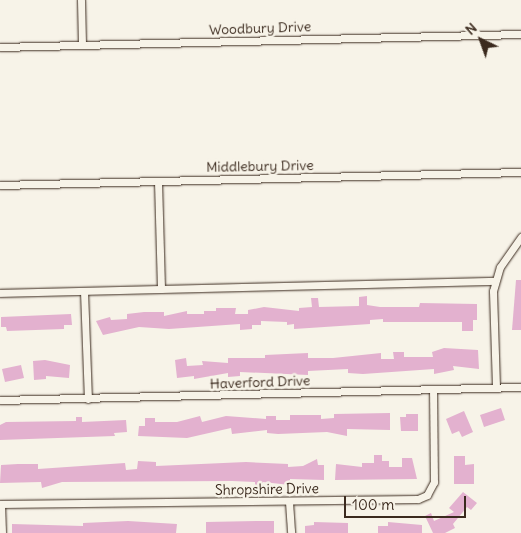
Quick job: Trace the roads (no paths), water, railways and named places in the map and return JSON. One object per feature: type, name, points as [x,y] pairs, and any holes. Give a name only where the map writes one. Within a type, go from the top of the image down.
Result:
[{"type":"street","points":[[81,0],[82,45]]},
{"type":"street","name":"Woodbury Drive","points":[[0,47],[521,34]]},
{"type":"street","name":"Middlebury Drive","points":[[0,185],[521,172]]},
{"type":"street","points":[[158,181],[161,289]]},
{"type":"street","points":[[496,388],[495,281],[500,267],[521,237]]},
{"type":"street","points":[[0,293],[495,281]]},
{"type":"street","points":[[84,291],[88,399]]},
{"type":"street","name":"Haverford Drive","points":[[0,400],[521,387]]},
{"type":"street","name":"Shropshire Drive","points":[[0,504],[418,499],[428,495],[434,482],[433,390]]},
{"type":"street","points":[[289,502],[291,533]]},
{"type":"street","points":[[0,504],[2,533]]}]
